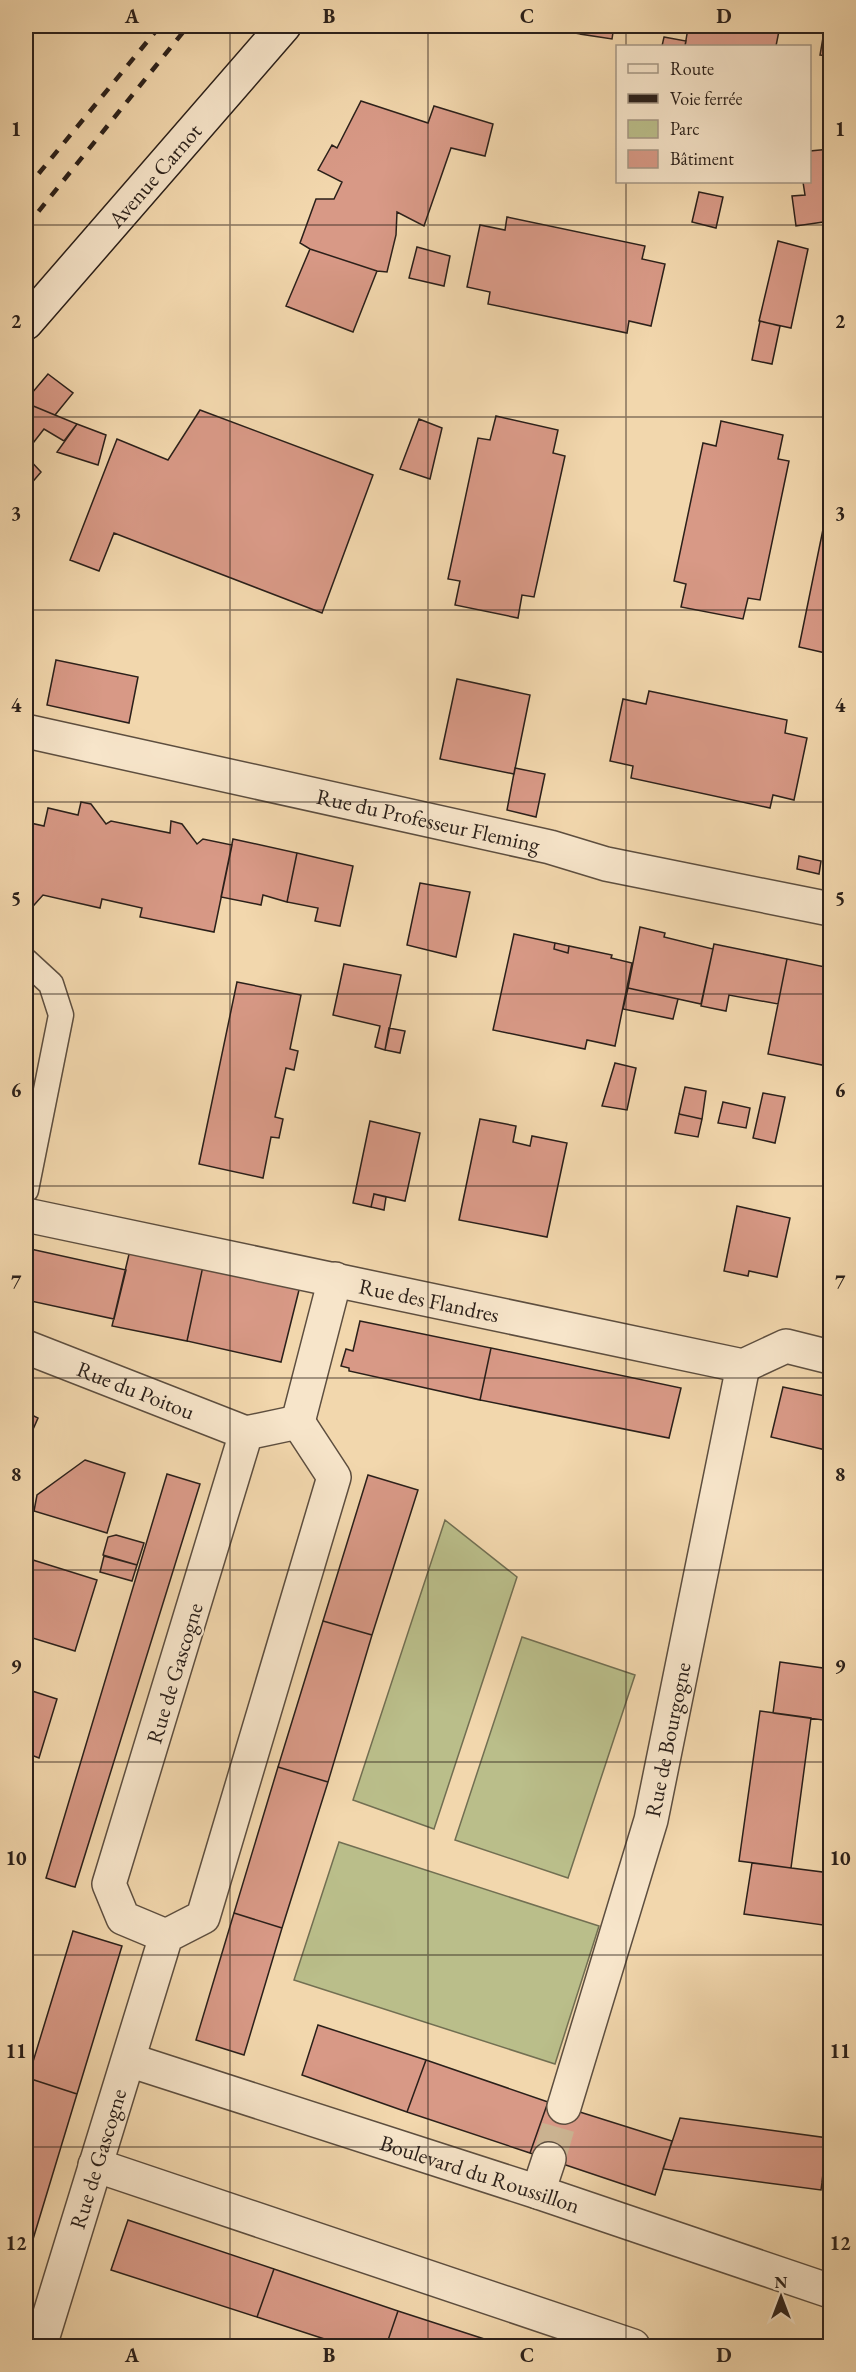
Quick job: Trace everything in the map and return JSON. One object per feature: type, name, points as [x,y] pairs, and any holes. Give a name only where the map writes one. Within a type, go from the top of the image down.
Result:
[{"type":"street","name":"Avenue Carnot","points":[[26,323],[284,26]]},
{"type":"street","name":"Rue du Professeur Fleming","points":[[26,731],[550,847],[606,864],[831,909]]},
{"type":"street","name":"Rue des Flandres","points":[[26,1215],[743,1366]]},
{"type":"street","points":[[165,1936],[203,1917],[334,1477],[298,1422],[334,1279]]},
{"type":"street","points":[[743,1366],[786,1346],[831,1356]]},
{"type":"street","name":"Rue du Poitou","points":[[26,1347],[246,1433]]},
{"type":"street","name":"Rue de Bourgogne","points":[[564,2106],[651,1820],[743,1366]]},
{"type":"street","points":[[246,1433],[298,1422]]},
{"type":"street","name":"Rue de Gascogne","points":[[38,2345],[129,2060],[165,1936],[123,1918],[110,1884],[246,1433]]},
{"type":"street","name":"Boulevard du Roussillon","points":[[129,2060],[538,2192],[831,2291]]},
{"type":"street","points":[[538,2192],[549,2159]]},
{"type":"street","points":[[95,2165],[633,2346]]},
{"type":"lane","points":[[26,961],[51,984],[61,1015],[26,1190]]},
{"type":"green space","points":[[445,1520],[517,1577],[434,1829],[353,1800]]},
{"type":"green space","points":[[522,1637],[635,1675],[568,1878],[455,1840]]},
{"type":"green space","points":[[339,1842],[599,1926],[555,2064],[294,1980]]},
{"type":"building","points":[[532,26],[581,26],[580,34]]},
{"type":"building","points":[[581,26],[614,26],[612,39],[580,34]]},
{"type":"building","points":[[673,26],[780,26],[776,45],[685,45],[688,28]]},
{"type":"building","points":[[825,26],[830,26],[830,56],[820,55]]},
{"type":"building","points":[[664,37],[686,41],[685,45],[662,45]]},
{"type":"building","points":[[361,101],[428,123],[434,106],[493,124],[485,156],[451,148],[424,226],[397,212],[396,235],[387,272],[377,271],[310,249],[300,243],[316,199],[334,199],[342,182],[318,170],[332,145],[337,148]]},
{"type":"building","points":[[830,149],[830,221],[796,226],[792,196],[805,195],[803,183],[811,183],[811,151]]},
{"type":"building","points":[[699,192],[723,197],[716,228],[692,222]]},
{"type":"building","points":[[507,217],[645,246],[642,259],[665,264],[651,326],[629,321],[627,333],[488,304],[490,292],[467,287],[480,225],[505,230]]},
{"type":"building","points":[[830,221],[830,234],[825,235],[823,222]]},
{"type":"building","points":[[778,241],[808,249],[791,328],[759,321]]},
{"type":"building","points":[[417,247],[450,256],[444,286],[409,278]]},
{"type":"building","points":[[310,249],[377,271],[353,332],[286,306]]},
{"type":"building","points":[[760,321],[780,326],[772,364],[752,360]]},
{"type":"building","points":[[48,374],[73,393],[55,415],[26,403],[26,400]]},
{"type":"building","points":[[26,403],[77,424],[64,441],[44,429],[26,452]]},
{"type":"building","points":[[200,410],[373,475],[322,613],[114,533],[99,571],[70,560],[117,439],[168,460]]},
{"type":"building","points":[[496,416],[558,430],[553,453],[565,456],[534,597],[522,595],[518,618],[455,605],[460,581],[448,579],[478,438],[490,440]]},
{"type":"building","points":[[419,419],[442,428],[430,479],[400,469]]},
{"type":"building","points":[[721,421],[783,435],[778,459],[789,461],[760,600],[748,598],[743,619],[681,607],[686,584],[674,581],[703,443],[716,446]]},
{"type":"building","points":[[77,424],[106,435],[98,465],[57,452]]},
{"type":"building","points":[[26,456],[41,472],[30,485],[26,481]]},
{"type":"building","points":[[830,495],[830,654],[799,647]]},
{"type":"building","points":[[56,660],[138,677],[129,723],[47,705]]},
{"type":"building","points":[[457,679],[530,695],[514,774],[440,759]]},
{"type":"building","points":[[649,691],[787,720],[785,733],[807,738],[794,800],[773,795],[770,808],[631,778],[633,766],[610,761],[623,699],[646,704]]},
{"type":"building","points":[[515,768],[545,774],[536,817],[507,810]]},
{"type":"building","points":[[81,802],[91,804],[106,824],[111,821],[170,833],[171,821],[182,824],[197,844],[203,839],[232,845],[214,932],[140,917],[142,908],[102,899],[100,908],[43,895],[26,914],[26,822],[44,826],[48,808],[78,815]]},
{"type":"building","points":[[233,839],[297,853],[287,902],[263,895],[261,905],[221,897]]},
{"type":"building","points":[[297,853],[353,866],[340,926],[315,921],[318,908],[287,902]]},
{"type":"building","points":[[799,856],[821,861],[819,874],[797,869]]},
{"type":"building","points":[[420,883],[470,892],[456,957],[407,945]]},
{"type":"building","points":[[640,927],[665,933],[664,937],[713,949],[701,1004],[628,988]]},
{"type":"building","points":[[514,934],[555,943],[554,949],[568,953],[569,946],[612,955],[611,958],[632,963],[615,1046],[587,1040],[585,1049],[493,1030]]},
{"type":"building","points":[[555,943],[569,946],[568,953],[554,949]]},
{"type":"building","points":[[714,944],[787,959],[778,1004],[729,995],[726,1011],[701,1006]]},
{"type":"building","points":[[787,959],[830,968],[830,1048],[827,1066],[768,1054]]},
{"type":"building","points":[[344,964],[401,975],[385,1050],[375,1047],[380,1026],[333,1015]]},
{"type":"building","points":[[237,982],[301,995],[290,1049],[298,1051],[294,1070],[286,1068],[275,1117],[283,1119],[279,1138],[271,1137],[263,1178],[199,1164]]},
{"type":"building","points":[[628,988],[678,999],[673,1019],[623,1009]]},
{"type":"building","points":[[389,1028],[405,1031],[400,1053],[385,1050]]},
{"type":"building","points":[[615,1063],[636,1068],[627,1110],[602,1106]]},
{"type":"building","points":[[685,1087],[706,1091],[702,1119],[679,1114]]},
{"type":"building","points":[[763,1093],[785,1097],[775,1143],[753,1138]]},
{"type":"building","points":[[723,1102],[750,1108],[746,1128],[718,1123]]},
{"type":"building","points":[[679,1114],[702,1119],[698,1137],[675,1133]]},
{"type":"building","points":[[480,1119],[516,1126],[513,1142],[530,1146],[532,1136],[567,1143],[547,1237],[459,1220]]},
{"type":"building","points":[[370,1121],[420,1133],[405,1201],[374,1194],[371,1207],[353,1203]]},
{"type":"building","points":[[374,1194],[386,1197],[384,1210],[371,1207]]},
{"type":"building","points":[[737,1206],[790,1218],[777,1277],[749,1271],[748,1276],[724,1271]]},
{"type":"building","points":[[26,1248],[126,1270],[114,1319],[26,1300]]},
{"type":"building","points":[[130,1250],[203,1266],[187,1341],[112,1326]]},
{"type":"building","points":[[203,1266],[300,1286],[281,1362],[187,1341]]},
{"type":"building","points":[[360,1321],[491,1348],[480,1400],[349,1371],[349,1368],[341,1366],[346,1349],[353,1351]]},
{"type":"building","points":[[491,1348],[681,1388],[669,1438],[480,1400]]},
{"type":"building","points":[[783,1387],[830,1397],[830,1451],[771,1437]]},
{"type":"building","points":[[26,1412],[38,1418],[27,1443],[26,1442]]},
{"type":"building","points":[[85,1460],[125,1473],[107,1533],[34,1511],[37,1495]]},
{"type":"building","points":[[167,1474],[200,1484],[75,1887],[46,1878]]},
{"type":"building","points":[[368,1475],[418,1490],[372,1635],[323,1621]]},
{"type":"building","points":[[116,1535],[144,1543],[137,1565],[103,1555],[108,1537]]},
{"type":"building","points":[[104,1556],[137,1565],[132,1581],[100,1572]]},
{"type":"building","points":[[33,1560],[97,1580],[75,1651],[26,1636],[26,1584]]},
{"type":"building","points":[[323,1621],[372,1635],[328,1782],[278,1767]]},
{"type":"building","points":[[780,1662],[830,1669],[830,1721],[773,1713]]},
{"type":"building","points":[[26,1689],[57,1699],[39,1758],[26,1753]]},
{"type":"building","points":[[760,1711],[811,1718],[791,1868],[739,1861]]},
{"type":"building","points":[[278,1767],[328,1782],[282,1928],[234,1913]]},
{"type":"building","points":[[752,1863],[830,1873],[830,1926],[744,1914]]},
{"type":"building","points":[[234,1913],[282,1928],[244,2055],[196,2040]]},
{"type":"building","points":[[73,1931],[122,1946],[77,2094],[28,2078]]},
{"type":"building","points":[[318,2025],[426,2060],[407,2112],[302,2075]]},
{"type":"building","points":[[426,2060],[548,2102],[530,2153],[407,2112]]},
{"type":"building","points":[[28,2078],[77,2094],[27,2259],[26,2087]]},
{"type":"building","points":[[548,2102],[672,2141],[655,2195],[530,2153]]},
{"type":"building","points":[[680,2118],[828,2138],[821,2190],[663,2169]]},
{"type":"building","points":[[830,2119],[830,2184],[822,2182]]},
{"type":"building","points":[[128,2220],[274,2269],[257,2317],[111,2270]]},
{"type":"building","points":[[274,2269],[398,2311],[386,2346],[346,2346],[257,2317]]},
{"type":"building","points":[[398,2311],[506,2346],[386,2346]]},
{"type":"tunnel","points":[[549,2159],[564,2107]]},
{"type":"railway","points":[[26,189],[160,26]]},
{"type":"railway","points":[[26,227],[188,26]]}]
